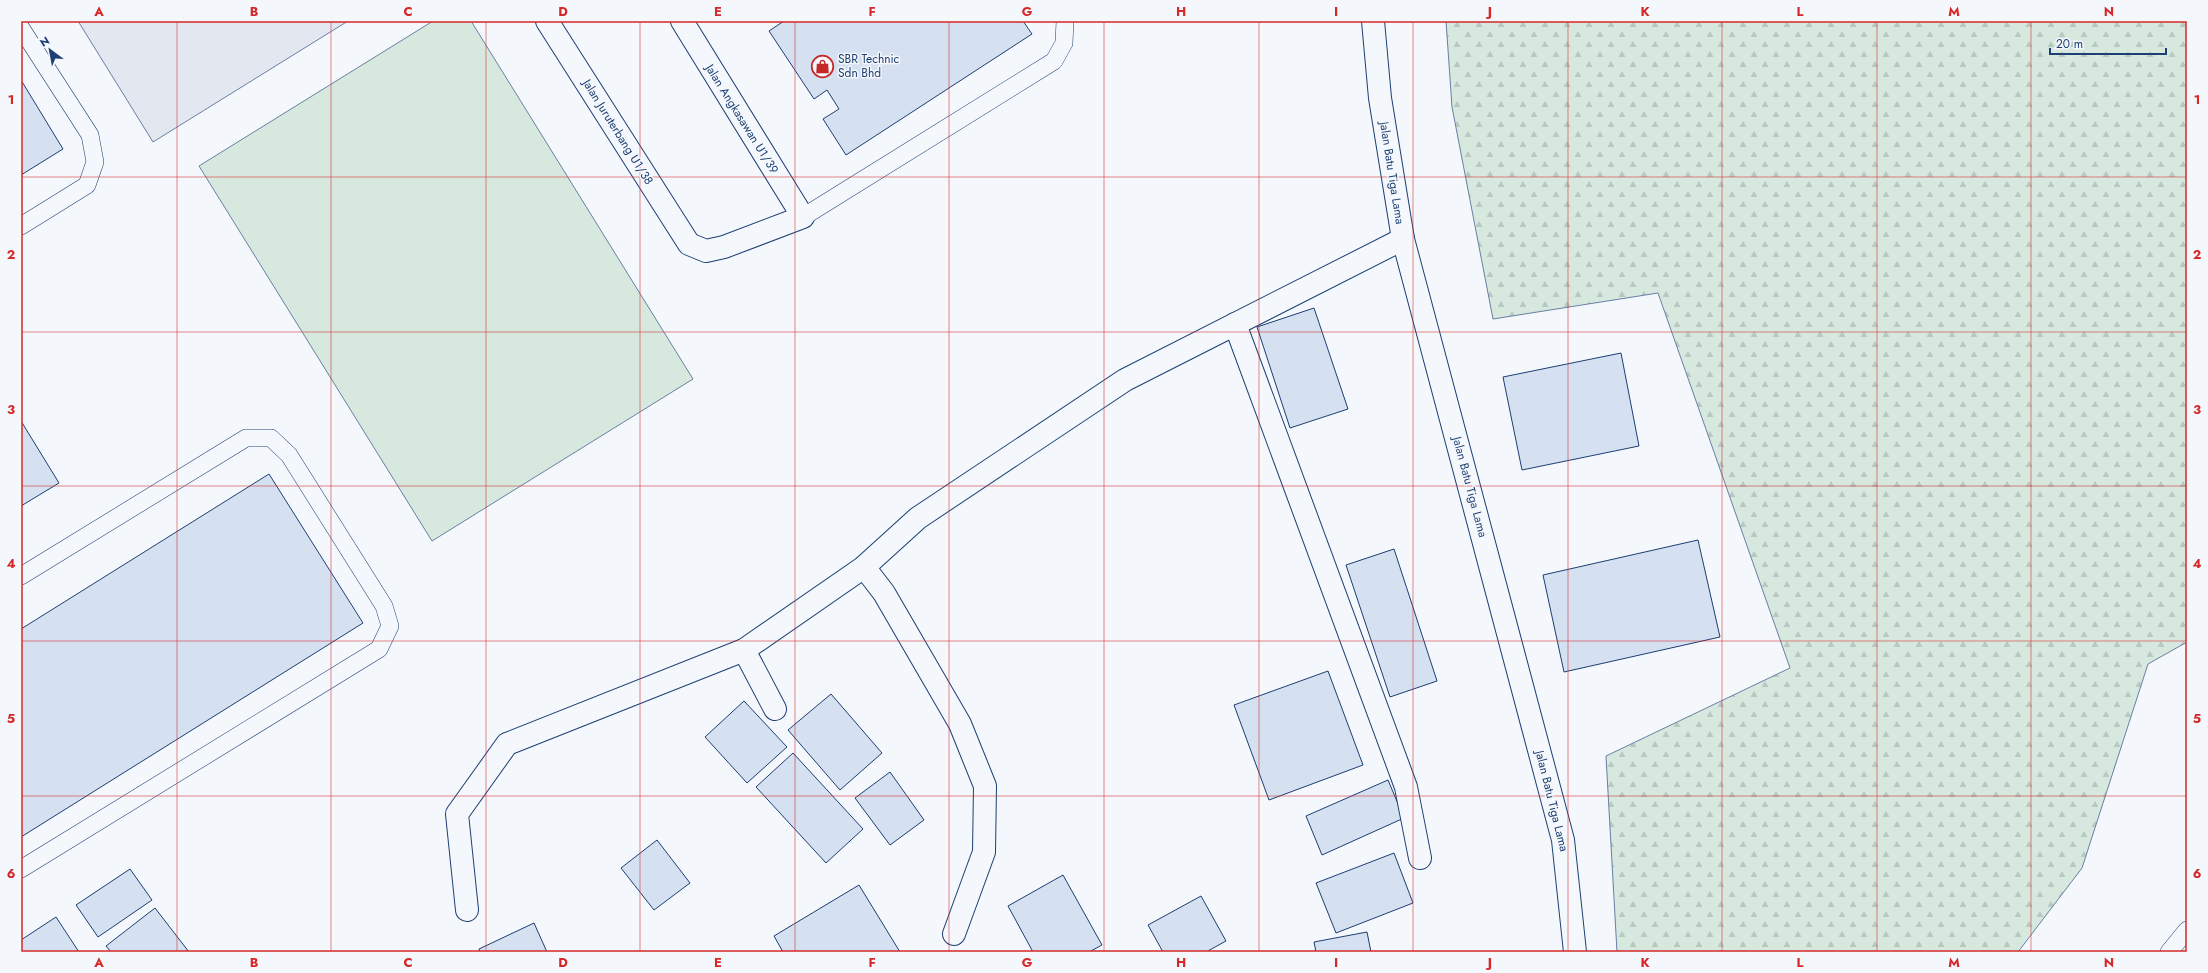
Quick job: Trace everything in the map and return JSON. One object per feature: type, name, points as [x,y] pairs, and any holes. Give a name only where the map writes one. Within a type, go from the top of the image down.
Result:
[{"type":"street","name":"Jalan Juruterbang U1/38","points":[[547,21],[689,244],[706,251],[724,247],[803,217]]},
{"type":"street","name":"Jalan Angkasawan U1/39","points":[[682,21],[803,217]]},
{"type":"street","name":"Jalan Batu Tiga Lama","points":[[1373,21],[1380,98],[1403,239],[1563,840],[1575,952]]},
{"type":"street","points":[[467,910],[457,814],[507,744],[744,650],[864,567],[918,518],[1124,380],[1403,239]]},
{"type":"street","points":[[1235,324],[1406,788],[1420,858]]},
{"type":"street","points":[[864,567],[884,593],[960,724],[985,786],[984,852],[954,934]]},
{"type":"street","points":[[744,650],[775,709]]},
{"type":"lane","points":[[803,217],[1054,60],[1064,43],[1065,21]]},
{"type":"lane","points":[[21,28],[90,135],[95,162],[87,185],[21,226]]},
{"type":"lane","points":[[21,576],[246,438],[271,438],[293,461],[384,606],[390,626],[379,649],[21,869]]},
{"type":"lane","points":[[2169,952],[2187,930]]},
{"type":"green space","points":[[433,21],[471,21],[693,379],[432,541],[199,166]]},
{"type":"green space","points":[[1446,21],[2187,21],[2187,642],[2148,664],[2082,868],[2018,952],[1617,952],[1606,756],[1790,668],[1658,293],[1493,319],[1452,107]]},
{"type":"shaded area","points":[[78,21],[348,21],[153,142]]},
{"type":"building","points":[[784,21],[1023,21],[1032,34],[846,155],[823,119],[839,109],[827,90],[814,99],[769,31]]},
{"type":"building","points":[[21,80],[63,149],[21,175]]},
{"type":"building","points":[[1314,308],[1348,409],[1290,428],[1257,327]]},
{"type":"building","points":[[1621,353],[1639,446],[1522,470],[1503,377]]},
{"type":"building","points":[[21,421],[59,483],[21,506]]},
{"type":"building","points":[[269,474],[363,623],[21,837],[21,629]]},
{"type":"building","points":[[1698,540],[1720,637],[1564,672],[1543,575]]},
{"type":"building","points":[[1394,549],[1437,681],[1390,697],[1346,565]]},
{"type":"building","points":[[1328,671],[1363,765],[1269,800],[1234,705]]},
{"type":"building","points":[[831,694],[882,753],[840,790],[788,730]]},
{"type":"building","points":[[744,701],[787,747],[747,783],[705,737]]},
{"type":"building","points":[[793,753],[863,829],[826,863],[756,787]]},
{"type":"building","points":[[890,772],[924,820],[890,845],[855,798]]},
{"type":"building","points":[[1388,780],[1404,818],[1322,855],[1306,816]]},
{"type":"building","points":[[657,840],[690,883],[654,910],[621,868]]},
{"type":"building","points":[[1394,853],[1413,903],[1336,933],[1316,883]]},
{"type":"building","points":[[130,869],[152,900],[98,937],[76,905]]},
{"type":"building","points":[[1063,875],[1102,945],[1089,952],[1033,952],[1008,906]]},
{"type":"building","points":[[859,885],[900,952],[783,952],[774,936]]},
{"type":"building","points":[[1201,896],[1226,941],[1206,952],[1163,952],[1148,925]]},
{"type":"building","points":[[155,908],[189,952],[111,952],[106,946]]},
{"type":"building","points":[[56,917],[79,952],[21,952],[21,940]]},
{"type":"building","points":[[534,923],[547,952],[480,952],[479,949]]},
{"type":"building","points":[[1367,932],[1371,952],[1316,952],[1314,942]]},
{"type":"place","name":"SBR Technic Sdn Bhd","points":[[823,66]]}]
